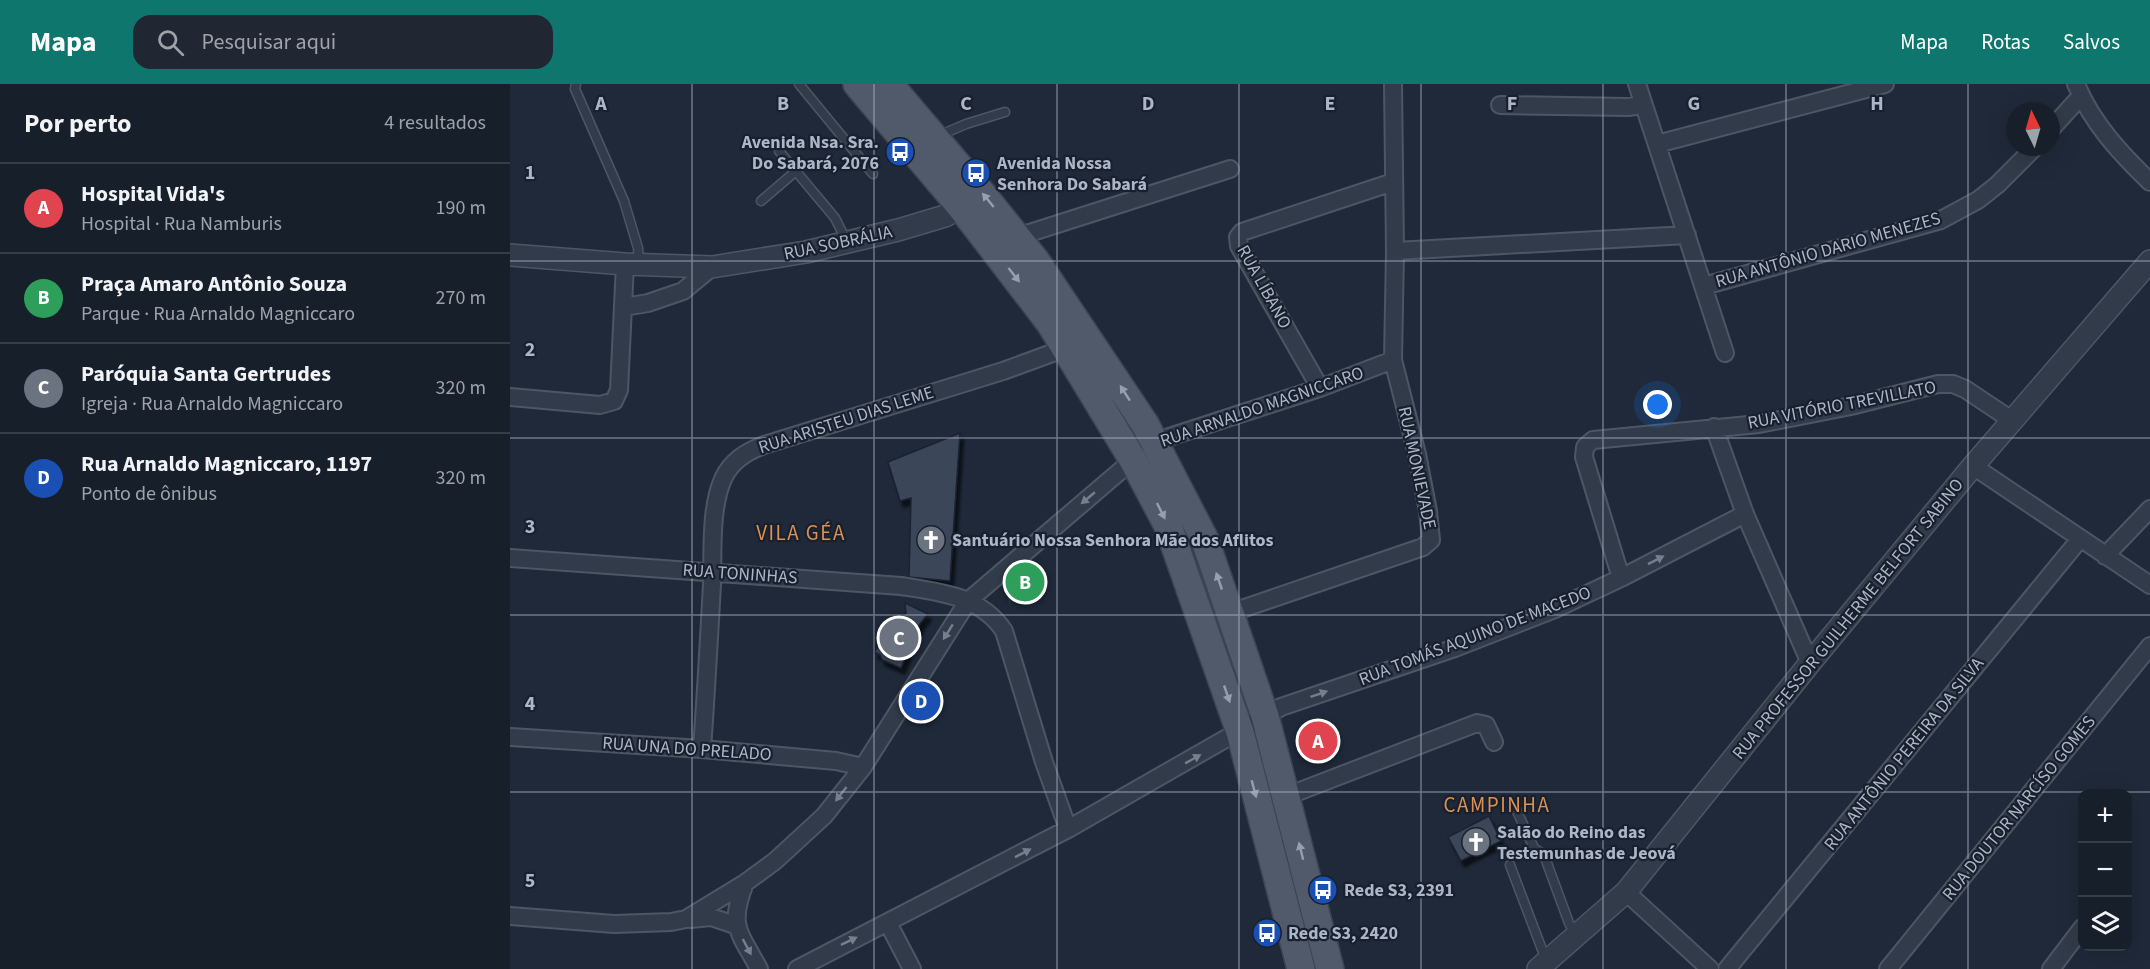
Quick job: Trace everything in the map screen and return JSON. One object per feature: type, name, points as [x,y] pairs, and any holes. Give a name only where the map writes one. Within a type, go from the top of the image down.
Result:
[{"type":"main road","points":[[857,84],[1020,281],[1066,348],[1133,460],[1168,526],[1240,732],[1301,969]]},
{"type":"main road","points":[[889,84],[1017,237],[1083,329],[1155,443],[1205,540],[1265,716],[1330,969]]},
{"type":"street","name":"RUA MONIEVADE","points":[[1230,613],[1423,547],[1431,540],[1417,454],[1392,360],[1395,251],[1393,84]]},
{"type":"street","points":[[1637,84],[1725,353]]},
{"type":"street","points":[[1657,144],[1885,84]]},
{"type":"street","points":[[2060,116],[2078,90],[2102,130],[2150,182]]},
{"type":"street","points":[[1500,105],[1628,107],[1642,105]]},
{"type":"street","name":"RUA ANTÔNIO DARIO MENEZES","points":[[1704,285],[1941,220],[1978,200],[2026,156]]},
{"type":"street","points":[[1017,237],[1230,169]]},
{"type":"street","name":"RUA LÍBANO","points":[[1320,388],[1239,246],[1238,237],[1242,232],[1393,182]]},
{"type":"street","name":"RUA SOBRÁLIA","points":[[510,255],[712,267],[806,252],[898,230],[945,216],[961,207]]},
{"type":"street","points":[[1395,251],[1688,235]]},
{"type":"street","name":"RUA PROFESSOR GUILHERME BELFORT SABINO","points":[[1542,965],[1626,892],[1810,663],[1973,466],[2150,261]]},
{"type":"street","points":[[510,397],[600,405],[614,401],[619,390],[624,307],[632,264]]},
{"type":"street","points":[[624,307],[648,303],[683,291],[712,267]]},
{"type":"street","name":"RUA ARISTEU DIAS LEME","points":[[702,749],[714,529],[719,490],[728,470],[745,453],[764,445],[1051,356],[1066,348]]},
{"type":"street","name":"RUA ARNALDO MAGNICCARO","points":[[510,916],[614,924],[660,924],[686,919],[745,883],[775,861],[824,816],[863,767],[968,601],[1133,460],[1155,443],[1320,388],[1392,360]]},
{"type":"street","name":"RUA VITÓRIO TREVILLATO","points":[[1621,578],[1584,458],[1585,447],[1593,440],[1759,424],[1801,417],[1938,384],[1953,384],[1965,389],[2013,420]]},
{"type":"street","points":[[1714,428],[1745,514],[1810,663]]},
{"type":"street","points":[[1973,466],[2150,585]]},
{"type":"street","points":[[2105,555],[2150,509]]},
{"type":"street","name":"RUA TOMÁS AQUINO DE MACEDO","points":[[797,969],[1068,829],[1281,707],[1455,648],[1555,609],[1745,514]]},
{"type":"street","name":"RUA ANTÔNIO PEREIRA DA SILVA","points":[[1727,969],[2080,539]]},
{"type":"street","name":"RUA TONINHAS","points":[[510,558],[901,586],[945,593],[968,601],[995,617],[1004,631],[1044,762],[1068,829]]},
{"type":"street","name":"RUA DOUTOR NARCÍSO GOMES","points":[[1888,969],[2150,646]]},
{"type":"street","points":[[1287,796],[1477,723],[1486,725],[1494,742]]},
{"type":"street","name":"RUA UNA DO PRELADO","points":[[510,736],[702,749],[836,761],[863,767]]},
{"type":"street","points":[[745,883],[738,901],[735,925],[759,969]]},
{"type":"street","points":[[1626,892],[1710,969]]},
{"type":"street","points":[[686,919],[711,916],[735,925]]},
{"type":"street","points":[[888,923],[912,969]]},
{"type":"street","points":[[2050,969],[2078,933]]},
{"type":"lane","points":[[576,84],[575,88],[628,212],[638,248],[632,264]]},
{"type":"lane","points":[[799,84],[873,174]]},
{"type":"lane","points":[[934,137],[1005,112]]},
{"type":"lane","points":[[779,151],[834,218],[847,242]]},
{"type":"lane","points":[[761,201],[796,171]]},
{"type":"lane","points":[[1515,807],[1534,848],[1544,855],[1569,923],[1576,935]]},
{"type":"lane","points":[[1510,865],[1542,965]]},
{"type":"green space","points":[[1035,564],[1043,573],[1009,605],[1006,591]]},
{"type":"building","name":"Santuário Nossa Senhora Mãe dos Aflitos","points":[[960,433],[950,581],[909,577],[911,498],[900,501],[888,462]]},
{"type":"building","points":[[905,603],[928,614],[920,624],[901,668],[882,660],[880,655],[874,652],[899,617],[906,613]]},
{"type":"building","name":"Salão do Reino das Testemunhas de Jeová","points":[[1489,816],[1501,841],[1461,861],[1448,837]]},
{"type":"place","name":"Avenida Nsa. Sra. Do Sabará, 2076","points":[[900,152]]},
{"type":"place","name":"Avenida Nossa Senhora Do Sabará","points":[[976,173]]},
{"type":"place","name":"Santuário Nossa Senhora Mãe dos Aflitos","points":[[931,540]]},
{"type":"place","name":"Praça Amaro Antônio Souza","points":[[1025,582]]},
{"type":"place","name":"Paróquia Santa Gertrudes","points":[[899,638]]},
{"type":"place","name":"Rua Arnaldo Magniccaro, 1197","points":[[921,701]]},
{"type":"place","name":"Hospital Vida's","points":[[1318,741]]},
{"type":"place","name":"Salão do Reino das Testemunhas de Jeová","points":[[1476,842]]},
{"type":"place","name":"Rede S3, 2391","points":[[1323,890]]},
{"type":"place","name":"Rede S3, 2420","points":[[1267,933]]},
{"type":"district","name":"VILA GÉA","points":[[801,533]]},
{"type":"district","name":"CAMPINHA","points":[[1497,805]]}]
